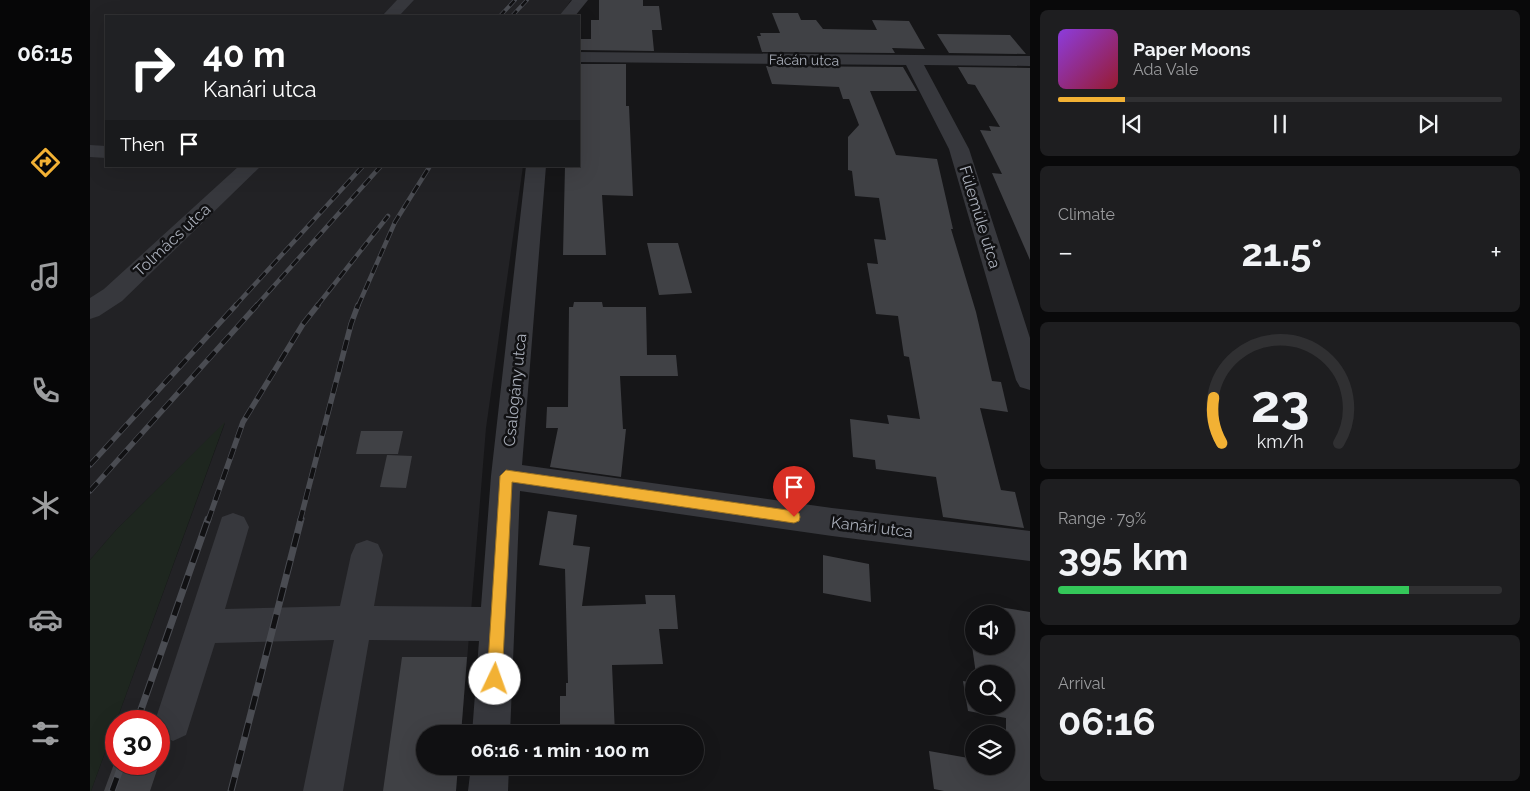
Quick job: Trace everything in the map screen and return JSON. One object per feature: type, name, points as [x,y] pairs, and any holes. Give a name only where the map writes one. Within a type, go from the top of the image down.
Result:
[{"type":"street","points":[[391,15],[406,0]]},
{"type":"street","points":[[568,15],[580,0]]},
{"type":"street","name":"Fácán utca","points":[[580,57],[1030,61]]},
{"type":"street","name":"Fülemüle utca","points":[[913,61],[959,149],[1030,380]]},
{"type":"street","points":[[90,151],[105,152]]},
{"type":"street","name":"Tolmács utca","points":[[90,310],[101,294],[249,167]]},
{"type":"street","name":"Csalogány utca","points":[[492,725],[506,476],[536,167]]},
{"type":"street","name":"Kanári utca","points":[[506,476],[832,522],[1030,546]]},
{"type":"street","points":[[174,722],[233,527]]},
{"type":"street","points":[[323,791],[367,555]]},
{"type":"street","points":[[202,626],[354,622],[498,624]]},
{"type":"street","points":[[488,791],[489,775]]},
{"type":"shaded area","points":[[90,0],[571,0],[561,15],[105,15],[105,167],[523,167],[486,428],[462,725],[416,725],[416,775],[436,775],[456,791],[91,791],[105,752],[105,775],[170,775],[170,710],[120,710],[225,423],[116,530],[90,560]]},
{"type":"shaded area","points":[[225,422],[120,710],[105,710],[105,752],[90,791],[90,560],[116,530]]},
{"type":"building","points":[[599,0],[643,0],[643,6],[659,6],[662,30],[652,30],[654,51],[580,50],[580,39],[591,39],[591,20],[599,20]]},
{"type":"building","points":[[772,13],[798,13],[801,20],[816,20],[823,29],[877,30],[872,20],[909,21],[925,49],[892,48],[895,53],[762,52],[757,36],[761,36],[760,33],[780,33]]},
{"type":"building","points":[[937,34],[1010,35],[1026,54],[949,53]]},
{"type":"building","points":[[580,64],[626,64],[626,106],[629,106],[633,196],[602,195],[606,255],[563,255],[565,167],[580,167]]},
{"type":"building","points":[[766,66],[903,67],[917,91],[870,91],[896,155],[937,159],[953,229],[951,229],[976,312],[992,381],[1001,382],[1008,412],[980,408],[1001,490],[1015,492],[1024,528],[943,517],[936,477],[876,469],[875,460],[853,457],[850,419],[889,424],[887,415],[920,419],[909,357],[904,356],[898,316],[876,314],[867,263],[878,264],[874,239],[886,240],[879,198],[855,196],[852,171],[848,170],[848,137],[859,125],[849,99],[843,99],[839,87],[772,84]]},
{"type":"building","points":[[958,67],[1030,68],[1030,260],[992,173],[1002,174],[980,130],[991,131],[989,126],[1000,127],[975,85],[968,84]]},
{"type":"building","points":[[647,243],[678,243],[692,293],[659,295]]},
{"type":"building","points":[[574,302],[602,302],[603,307],[646,307],[647,355],[676,355],[678,376],[620,376],[623,429],[626,429],[621,477],[550,467],[558,428],[546,428],[547,407],[568,407],[569,307],[573,307]]},
{"type":"building","points":[[361,431],[403,431],[398,454],[356,454]]},
{"type":"building","points":[[387,455],[412,456],[406,488],[380,487]]},
{"type":"building","points":[[548,511],[577,515],[573,545],[590,547],[582,606],[646,604],[645,595],[675,595],[678,629],[659,629],[663,664],[612,665],[615,725],[560,725],[560,696],[566,696],[566,683],[568,683],[565,569],[539,565]]},
{"type":"building","points":[[823,555],[869,564],[871,602],[823,593]]},
{"type":"building","points":[[1015,610],[1030,612],[1030,791],[944,791],[934,789],[929,751],[965,757],[965,775],[1015,775],[1015,725],[1006,725],[1006,718],[990,715],[1015,715],[1015,665],[975,665],[973,655],[1015,655]]},
{"type":"building","points":[[402,657],[467,657],[462,725],[416,725],[416,775],[457,775],[456,791],[383,791]]},
{"type":"building","points":[[110,775],[155,775],[150,791],[104,791]]},
{"type":"railway","points":[[501,15],[515,0]]},
{"type":"railway","points":[[513,15],[527,0]]},
{"type":"railway","points":[[235,306],[362,167]]},
{"type":"railway","points":[[256,306],[380,167]]},
{"type":"railway","points":[[358,306],[395,222],[429,167]]},
{"type":"railway","points":[[317,306],[388,216]]},
{"type":"railway","points":[[90,465],[236,305]]},
{"type":"railway","points":[[90,491],[257,305]]},
{"type":"railway","points":[[208,521],[243,422],[303,324],[318,305]]},
{"type":"railway","points":[[300,521],[351,324],[358,305]]},
{"type":"railway","points":[[141,710],[208,519]]},
{"type":"railway","points":[[231,791],[301,519]]},
{"type":"railway","points":[[112,791],[118,775]]},
{"type":"route","points":[[495,679],[506,476],[794,517]]}]
